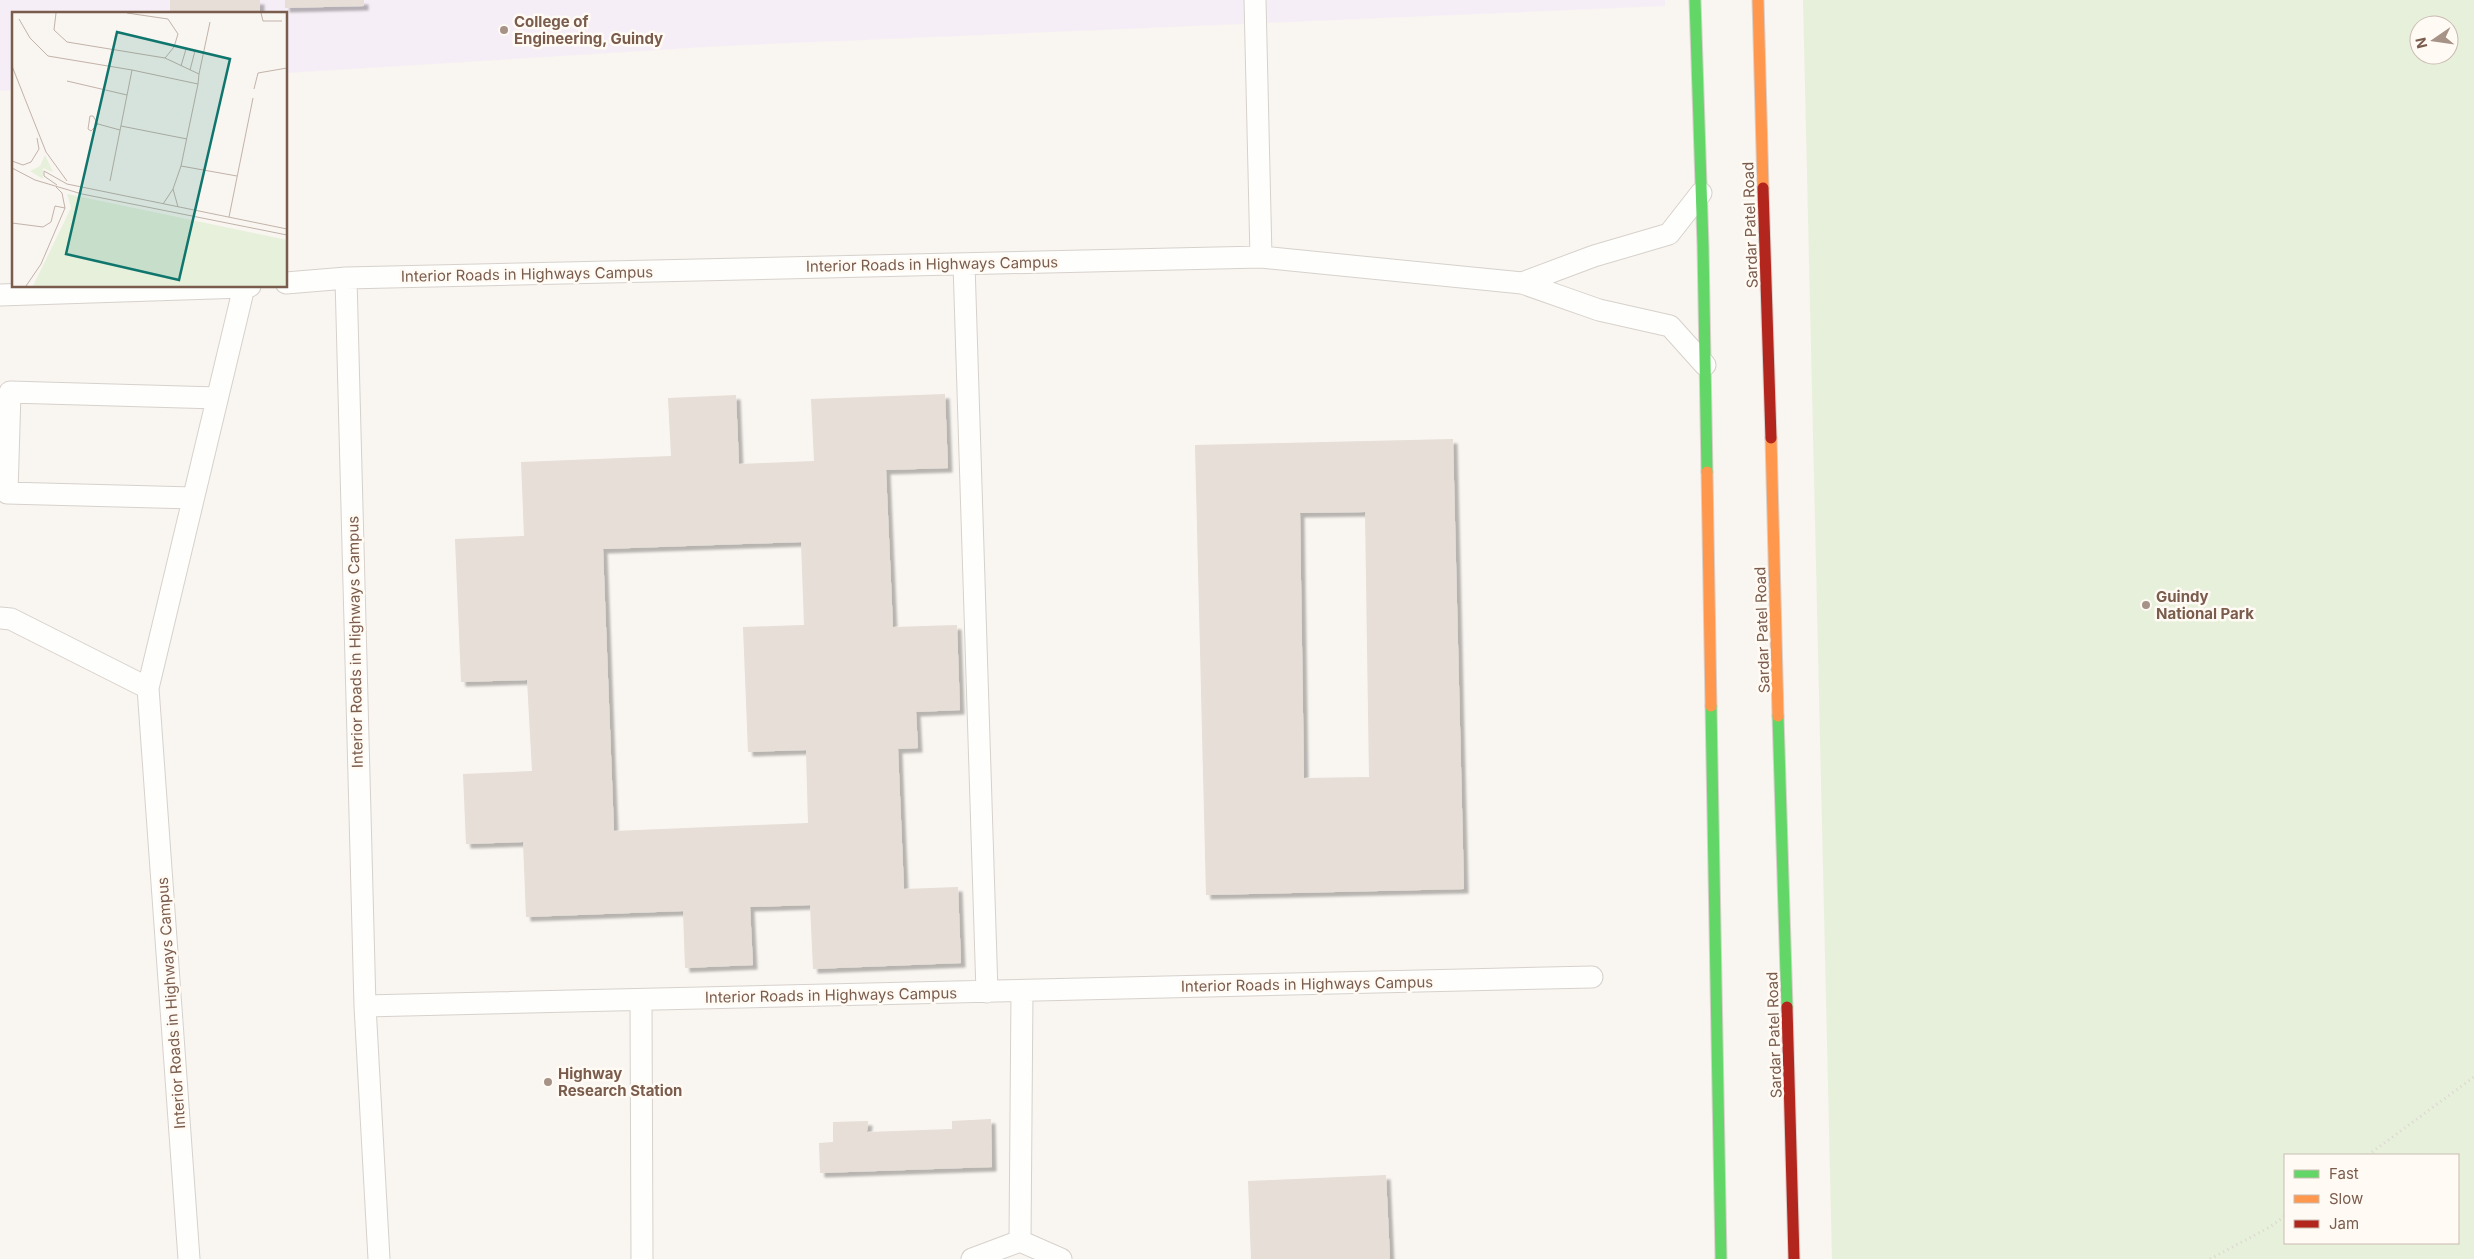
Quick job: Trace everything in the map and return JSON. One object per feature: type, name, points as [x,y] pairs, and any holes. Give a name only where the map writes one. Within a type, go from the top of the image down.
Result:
[{"type":"main road","points":[[1695,0],[1702,193],[1721,1259]]},
{"type":"main road","name":"Sardar Patel Road","points":[[1758,0],[1794,1259]]},
{"type":"lane","points":[[1255,0],[1261,257]]},
{"type":"lane","points":[[1522,283],[1594,256],[1669,234],[1702,193]]},
{"type":"lane","name":"Interior Roads in Highways Campus","points":[[288,283],[346,278],[1261,257],[1522,283]]},
{"type":"lane","points":[[964,264],[987,992]]},
{"type":"lane","name":"Interior Roads in Highways Campus","points":[[346,278],[365,1006],[379,1259]]},
{"type":"lane","points":[[1522,283],[1599,310],[1670,326],[1705,365]]},
{"type":"lane","points":[[0,294],[209,288]]},
{"type":"lane","name":"Interior Roads in Highways Campus","points":[[189,1259],[148,688],[244,288]]},
{"type":"lane","points":[[193,498],[7,493],[10,392],[217,398]]},
{"type":"lane","points":[[0,618],[11,619],[148,688]]},
{"type":"lane","name":"Interior Roads in Highways Campus","points":[[365,1006],[1592,977]]},
{"type":"lane","points":[[1020,1241],[1022,991]]},
{"type":"lane","points":[[641,1000],[642,1259]]},
{"type":"lane","points":[[972,1259],[1020,1241],[1061,1259]]},
{"type":"path","points":[[2369,1154],[2474,1077]]},
{"type":"path","points":[[2210,1259],[2270,1227],[2284,1217]]},
{"type":"shaded area","points":[[0,0],[1665,0],[1665,6],[723,46],[288,73],[288,12],[12,12],[12,90],[0,91]]},
{"type":"green space","name":"Guindy National Park","points":[[1803,0],[2474,0],[2474,1259],[1832,1259]]},
{"type":"building","points":[[170,0],[260,0],[260,12],[170,12]]},
{"type":"building","points":[[285,0],[364,0],[364,6],[285,8]]},
{"type":"building","points":[[945,394],[948,468],[886,470],[893,627],[957,625],[960,710],[916,712],[918,748],[898,749],[904,889],[958,887],[961,963],[813,969],[810,905],[750,907],[753,965],[685,968],[683,911],[526,917],[523,842],[466,844],[463,774],[532,771],[527,680],[461,682],[455,539],[524,536],[521,462],[671,456],[668,398],[736,395],[739,464],[814,461],[811,399]],"holes":[[[801,542],[804,625],[743,627],[748,752],[806,750],[808,823],[614,831],[603,549]]]},
{"type":"building","points":[[1453,439],[1464,889],[1206,895],[1195,445]],"holes":[[[1365,512],[1369,777],[1304,778],[1300,513]]]},
{"type":"building","points":[[991,1119],[992,1167],[820,1173],[819,1143],[833,1142],[833,1122],[868,1121],[867,1132],[952,1129],[952,1121]]},
{"type":"building","points":[[1386,1175],[1390,1259],[1251,1259],[1248,1181]]},
{"type":"traffic: fast","points":[[1695,0],[1703,246],[1707,472]]},
{"type":"traffic: fast","points":[[1711,706],[1721,1259]]},
{"type":"traffic: fast","points":[[1778,716],[1787,1007]]},
{"type":"traffic: slow","points":[[1758,0],[1763,188]]},
{"type":"traffic: slow","points":[[1771,438],[1778,716]]},
{"type":"traffic: slow","points":[[1707,472],[1711,706]]},
{"type":"traffic: jam","points":[[1763,188],[1771,438]]},
{"type":"traffic: jam","points":[[1787,1007],[1794,1259]]},
{"type":"place","name":"College of Engineering, Guindy","points":[[504,30]]},
{"type":"place","name":"Guindy National Park","points":[[2146,605]]},
{"type":"place","name":"Highway Research Station","points":[[548,1082]]}]
